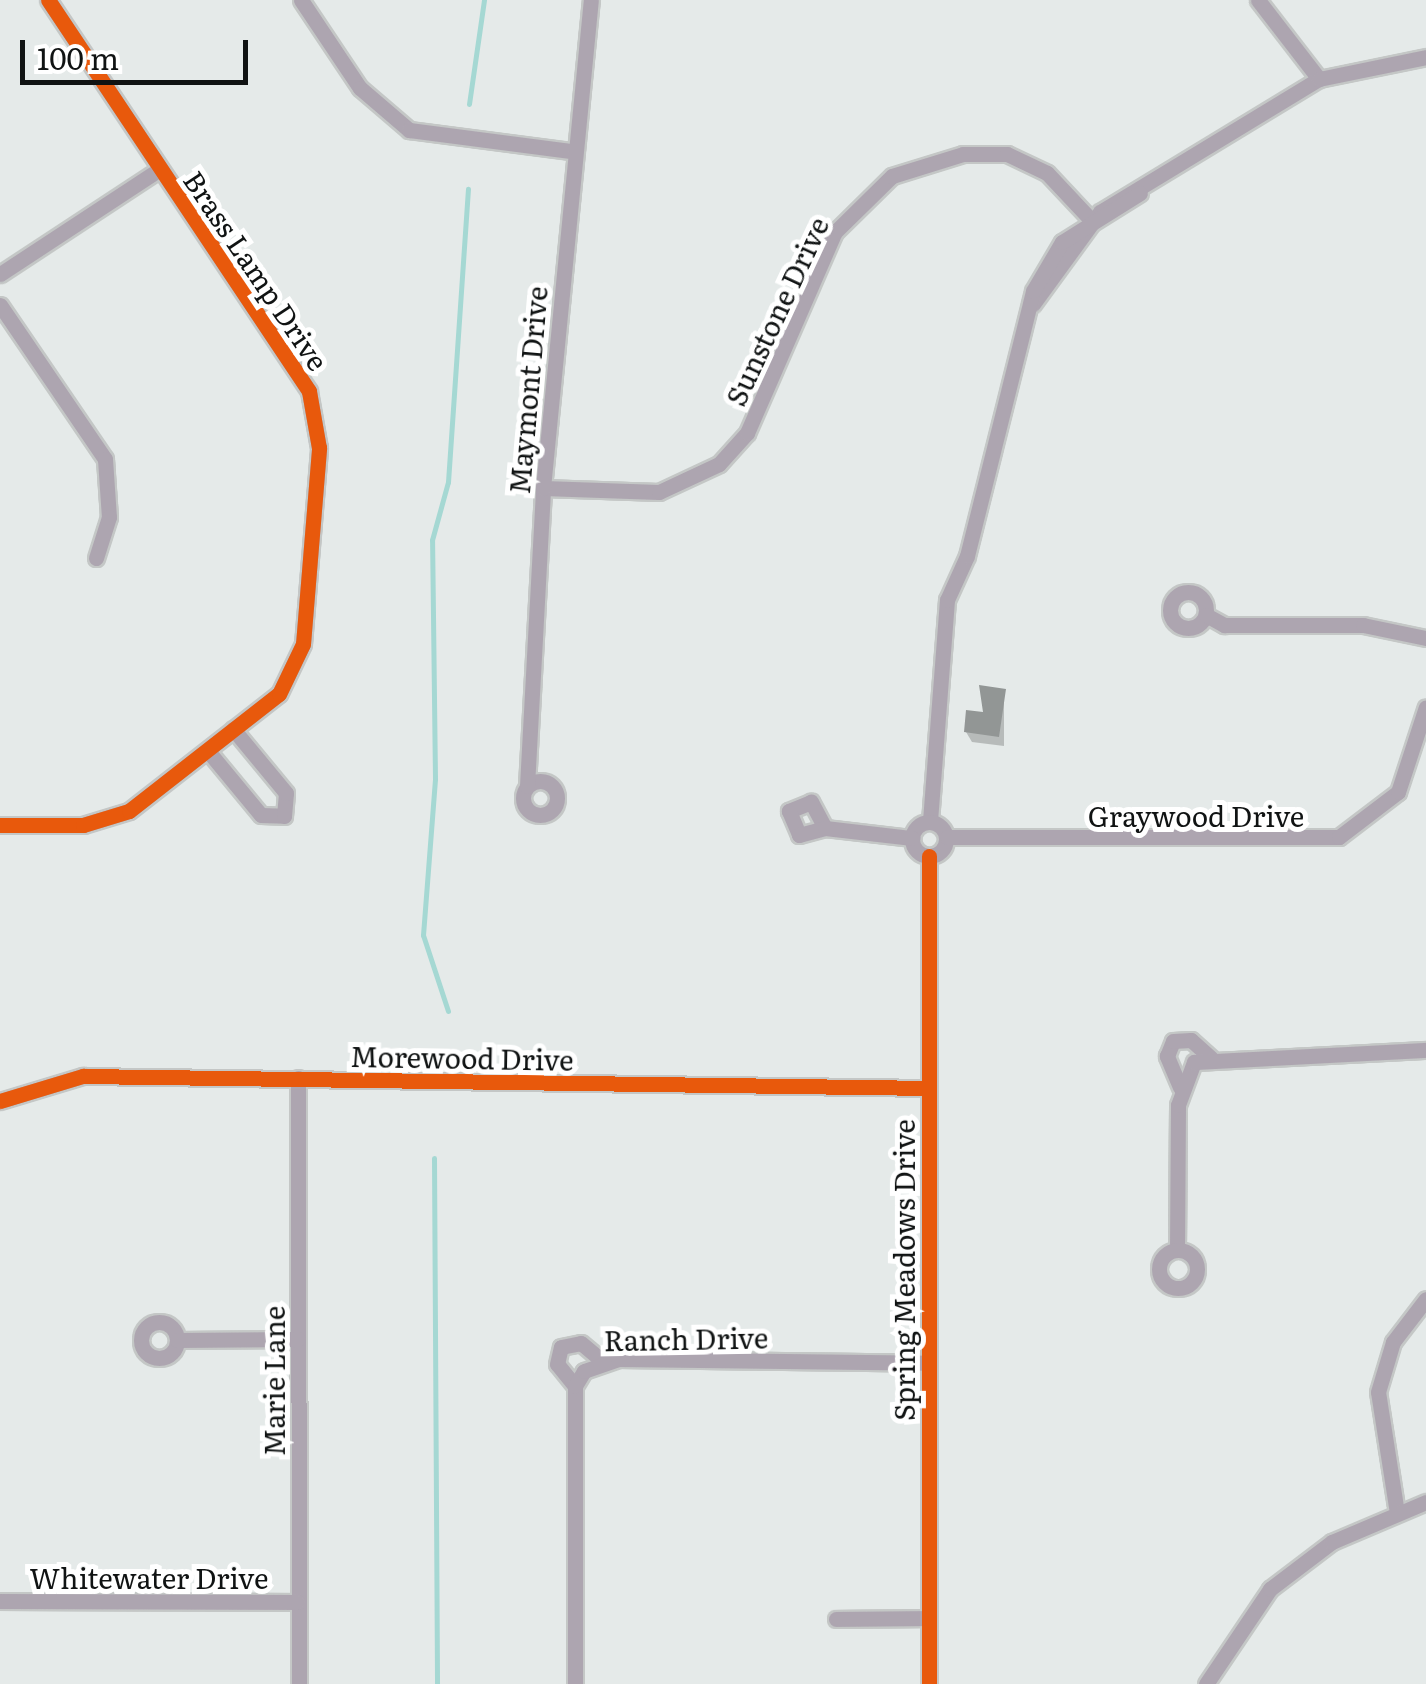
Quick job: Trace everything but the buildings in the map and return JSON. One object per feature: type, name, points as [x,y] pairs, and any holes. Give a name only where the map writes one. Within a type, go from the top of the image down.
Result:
[{"type":"street","name":"Brass Lamp Drive","points":[[0,825],[83,825],[129,811],[279,694],[303,644],[317,426],[308,392],[48,0]]},
{"type":"street","points":[[301,0],[360,88],[409,130],[463,144],[572,151]]},
{"type":"street","name":"Maymont Drive","points":[[527,786],[543,488],[572,151],[591,0]]},
{"type":"street","points":[[1258,0],[1319,80]]},
{"type":"street","points":[[912,838],[930,821],[947,600],[1048,260],[1094,222],[1319,80],[1426,58]]},
{"type":"street","name":"Sunstone Drive","points":[[543,488],[659,492],[720,464],[747,432],[835,232],[892,176],[962,154],[1007,154],[1047,173],[1094,222]]},
{"type":"street","points":[[0,274],[160,169]]},
{"type":"street","points":[[0,304],[105,459],[109,517],[96,558]]},
{"type":"street","points":[[1206,614],[1224,626],[1364,625],[1426,638]]},
{"type":"street","name":"Graywood Drive","points":[[947,838],[1339,837],[1398,792],[1426,706]]},
{"type":"street","points":[[208,751],[261,816],[284,816],[286,793],[233,729]]},
{"type":"street","points":[[825,828],[912,838],[930,856],[947,838],[930,821]]},
{"type":"street","name":"Spring Meadows Drive","points":[[929,1684],[930,856]]},
{"type":"street","points":[[1177,1250],[1180,1087],[1168,1056],[1173,1041],[1191,1040],[1211,1058]]},
{"type":"street","points":[[1180,1087],[1194,1062],[1211,1058],[1426,1050]]},
{"type":"street","name":"Morewood Drive","points":[[0,1101],[83,1076],[928,1088]]},
{"type":"street","name":"Marie Lane","points":[[298,1078],[299,1684]]},
{"type":"street","points":[[1397,1513],[1378,1392],[1393,1342],[1426,1298]]},
{"type":"street","points":[[178,1340],[298,1338]]},
{"type":"street","points":[[575,1684],[575,1386],[557,1364],[564,1344],[581,1343],[601,1360]]},
{"type":"street","name":"Ranch Drive","points":[[575,1386],[601,1360],[928,1363]]},
{"type":"street","points":[[1206,1684],[1270,1590],[1332,1542],[1426,1502]]},
{"type":"street","name":"Whitewater Drive","points":[[0,1602],[297,1602]]},
{"type":"street","points":[[836,1618],[930,1618]]},
{"type":"waterway","points":[[469,104],[484,0]]},
{"type":"waterway","points":[[448,1011],[423,935],[435,779],[432,540],[448,482],[468,189]]},
{"type":"waterway","points":[[434,1158],[437,1684]]},
{"type":"cycle path","points":[[0,825],[83,825],[129,811],[279,694],[303,644],[319,448],[309,391],[48,0]]},
{"type":"cycle path","points":[[929,856],[929,1684]]},
{"type":"cycle path","points":[[0,1101],[83,1076],[928,1088]]}]
